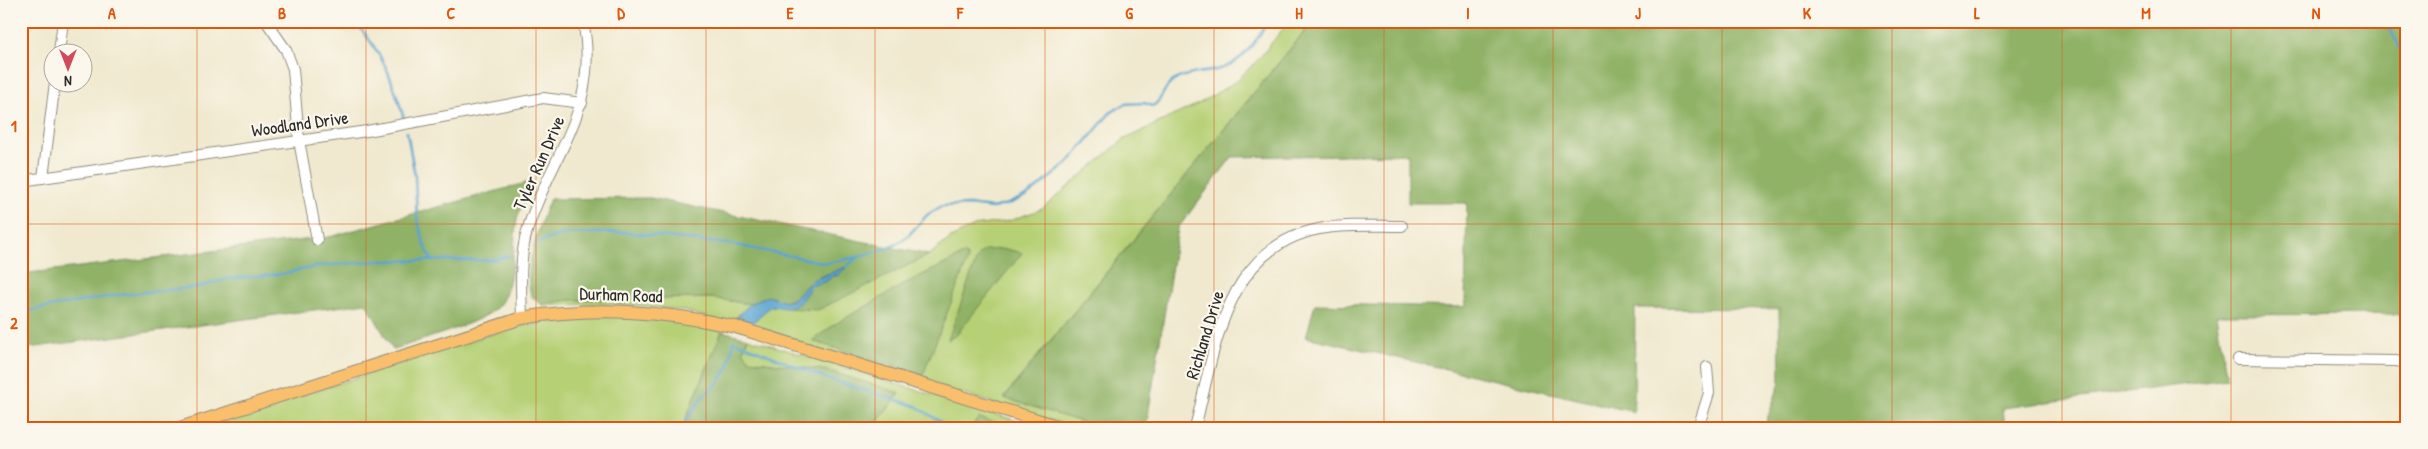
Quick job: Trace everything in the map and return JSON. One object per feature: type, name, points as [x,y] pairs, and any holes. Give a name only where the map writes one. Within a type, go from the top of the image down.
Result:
[{"type":"main road","name":"Durham Road","points":[[180,428],[522,318],[581,310],[615,310],[693,318],[736,327],[1063,428]]},
{"type":"street","points":[[60,42],[63,21]]},
{"type":"street","points":[[266,21],[286,50],[293,69],[299,140],[317,240]]},
{"type":"street","name":"Tyler Run Drive","points":[[522,318],[520,264],[528,230],[545,187],[571,134],[582,104],[587,68],[583,21]]},
{"type":"street","points":[[43,178],[54,92]]},
{"type":"street","name":"Woodland Drive","points":[[21,181],[367,131],[543,98],[582,104]]},
{"type":"street","name":"Richland Drive","points":[[1195,428],[1228,304],[1252,266],[1274,247],[1295,236],[1319,229],[1402,226]]},
{"type":"street","points":[[2238,359],[2395,361],[2404,362],[2407,368]]},
{"type":"street","points":[[1698,428],[1709,393],[1707,367]]},
{"type":"green space","points":[[1289,21],[1313,21],[1004,397],[1101,428],[1076,428],[688,312],[634,305],[580,304],[544,306],[541,304],[569,300],[711,298],[750,304],[734,319],[752,321],[770,306],[786,308],[929,255],[951,238],[974,226],[1009,221],[1042,209],[1123,140],[1200,103],[1235,82],[1258,60]],"holes":[[[968,259],[964,268],[904,284]]]},
{"type":"green space","points":[[1313,21],[2407,21],[2407,314],[2216,315],[2227,379],[2003,408],[2005,428],[1764,428],[1780,382],[1779,309],[1635,308],[1634,412],[1306,337],[1315,304],[1465,307],[1467,203],[1408,203],[1408,154],[1232,157],[1178,228],[1146,428],[1101,428],[1004,398]]},
{"type":"green space","points":[[533,181],[517,220],[512,268],[506,293],[500,303],[484,317],[393,350],[366,303],[21,349],[21,274],[329,237]]},
{"type":"green space","points":[[650,198],[929,255],[818,310],[786,308],[798,302],[811,286],[839,275],[847,267],[819,277],[807,285],[798,296],[785,302],[762,298],[750,304],[711,298],[569,300],[541,304],[533,297],[529,287],[530,262],[537,233],[550,199]]},
{"type":"green space","points":[[1006,249],[1022,253],[956,335],[948,340],[978,255],[985,250]]},
{"type":"green space","points":[[965,254],[968,259],[923,375],[812,341],[832,326],[904,284]]},
{"type":"green space","points":[[618,315],[685,322],[722,331],[682,428],[298,428],[297,424],[294,428],[199,428],[511,328],[576,317]]},
{"type":"green space","points":[[722,331],[748,338],[743,351],[750,360],[829,371],[900,393],[872,428],[682,428]]},
{"type":"green space","points":[[748,338],[1040,428],[1013,428],[979,418],[970,428],[872,428],[900,394],[829,371],[750,360],[743,352]]},
{"type":"green space","points":[[979,418],[1013,428],[970,428]]},
{"type":"water","points":[[848,266],[839,275],[811,286],[802,300],[792,307],[771,306],[751,324],[734,320],[750,304],[762,298],[768,296],[785,302],[792,300],[813,280]]},
{"type":"waterway","points":[[354,21],[379,55],[395,91],[404,119]]},
{"type":"waterway","points":[[537,243],[563,234],[624,232],[735,245],[826,263],[858,257],[893,246],[907,237],[927,215],[942,206],[969,205],[992,208],[1008,204],[1028,195],[1068,163],[1110,113],[1125,104],[1144,103],[1153,106],[1166,88],[1177,79],[1216,70],[1233,63],[1247,52],[1268,21]]},
{"type":"waterway","points":[[2386,21],[2407,62]]},
{"type":"waterway","points":[[407,132],[415,176],[417,217],[424,244],[433,262]]},
{"type":"waterway","points":[[21,312],[118,295],[199,287],[227,279],[282,274],[319,266],[378,261],[490,260],[509,256]]},
{"type":"waterway","points":[[846,267],[857,258]]},
{"type":"waterway","points":[[681,428],[702,397],[718,383],[728,367],[734,341],[828,379],[916,406],[950,428]]}]
